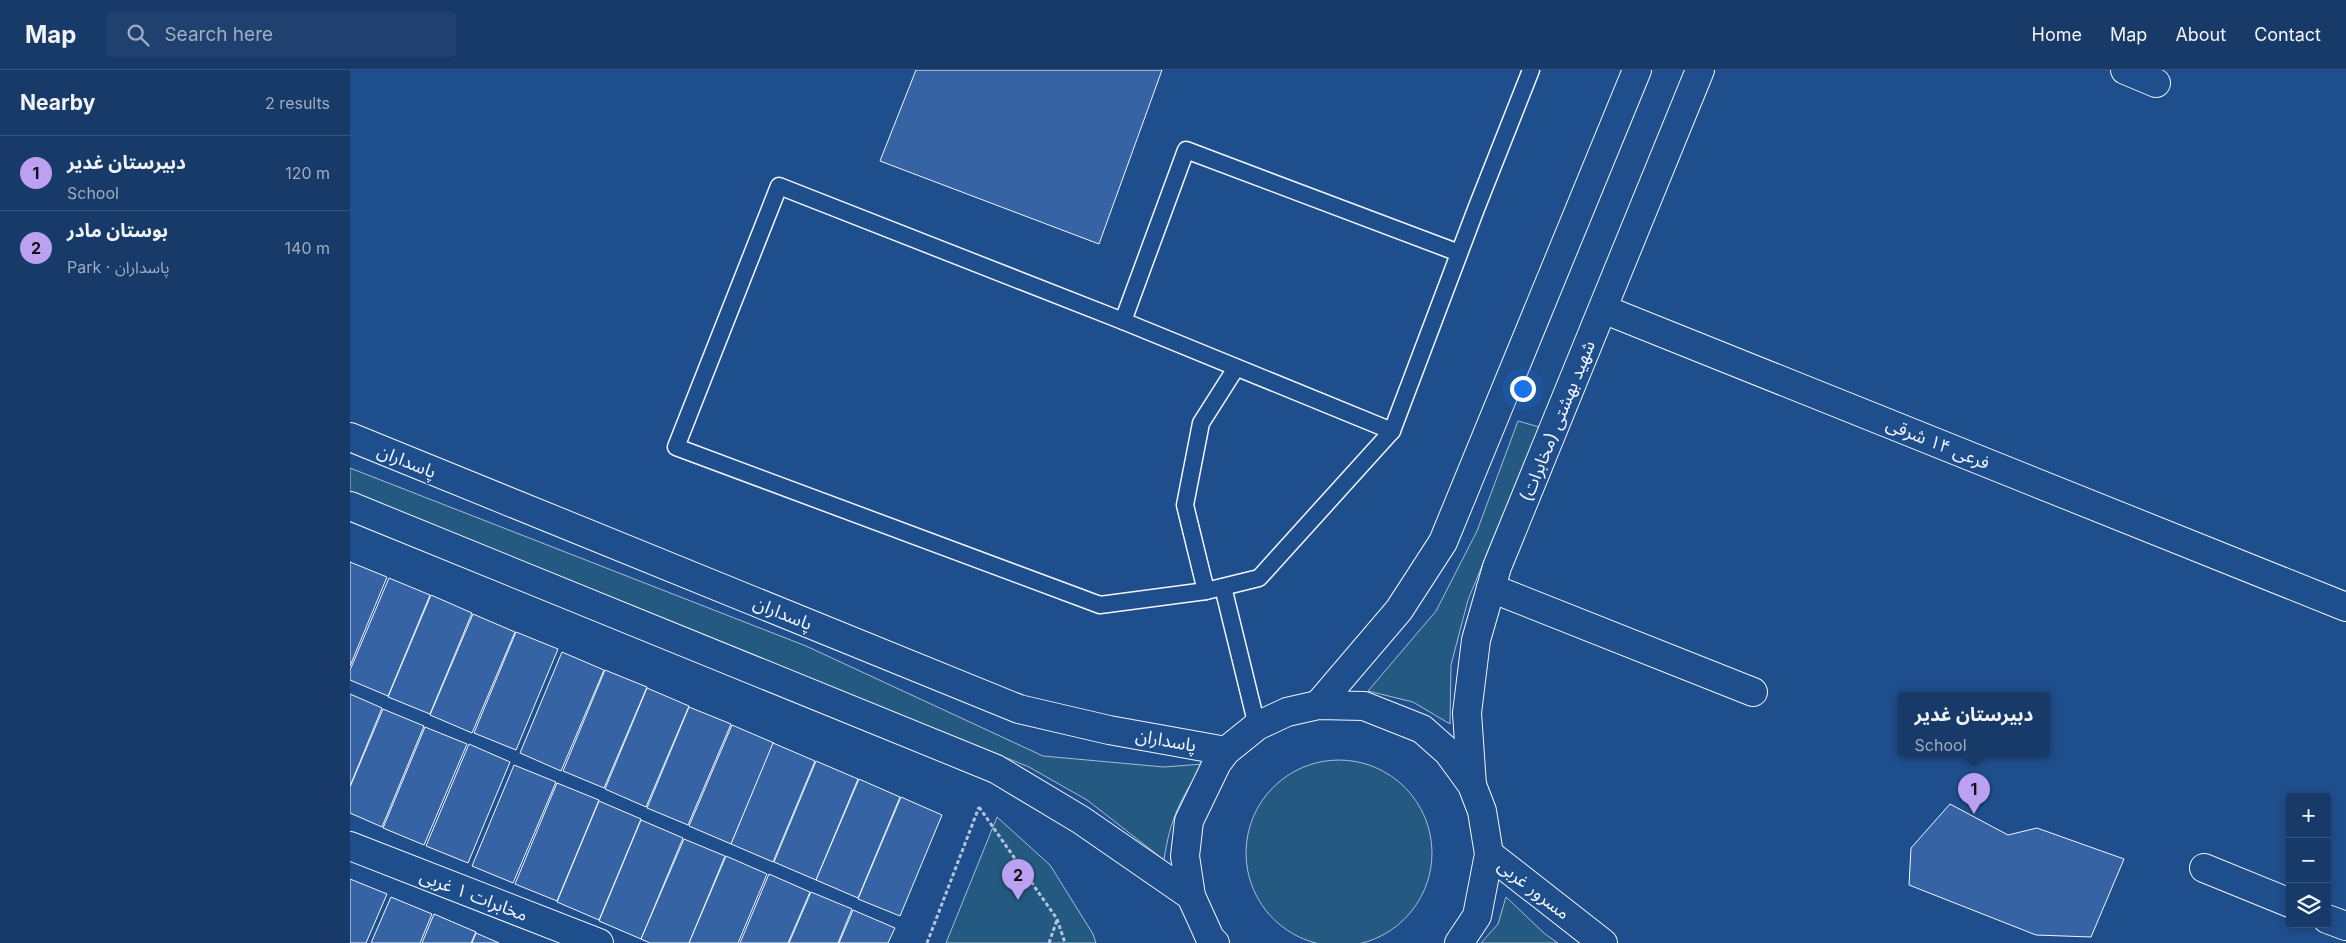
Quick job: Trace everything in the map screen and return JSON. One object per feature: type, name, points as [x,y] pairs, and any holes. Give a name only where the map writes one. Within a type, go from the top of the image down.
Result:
[{"type":"main road","points":[[1318,705],[1399,610],[1443,542],[1637,70]]},
{"type":"main road","name":"شهید بهشتی (مخابرات)","points":[[1472,784],[1466,713],[1476,640],[1497,567],[1700,70]]},
{"type":"main road","points":[[2126,70],[2156,83]]},
{"type":"main road","name":"فرعی ۱۴ شرقی","points":[[1603,309],[2346,607]]},
{"type":"main road","name":"پاسداران","points":[[350,437],[1019,709],[1109,730],[1226,751]]},
{"type":"main road","points":[[350,506],[996,769],[1081,820],[1191,896]]},
{"type":"main road","points":[[1491,588],[1753,692]]},
{"type":"main road","points":[[1212,941],[1191,896],[1185,856],[1189,821],[1217,763],[1226,751],[1257,726],[1287,712],[1318,705],[1364,706],[1422,730],[1448,752],[1472,784],[1482,811],[1489,854],[1477,916],[1459,943]]},
{"type":"main road","name":"مخابرات ۱ غربی","points":[[350,846],[599,943]]},
{"type":"main road","name":"مسرور غربی","points":[[1489,854],[1603,943]]},
{"type":"main road","points":[[2204,868],[2286,902]]},
{"type":"main road","points":[[2331,920],[2346,926]]},
{"type":"lane","points":[[1392,431],[1123,321],[779,186],[676,447],[1100,605],[1206,591],[1258,578],[1392,431],[1531,70]]},
{"type":"lane","points":[[1123,321],[1186,150],[1459,253]]},
{"type":"lane","points":[[1206,591],[1185,505],[1201,423],[1236,368]]},
{"type":"lane","points":[[1223,587],[1257,726]]},
{"type":"path","points":[[927,943],[979,807],[1057,919],[1065,943]]},
{"type":"path","points":[[1050,943],[1057,919]]},
{"type":"shaded area","points":[[1518,421],[1539,427],[1468,600],[1451,665],[1450,724],[1413,702],[1368,691],[1436,611],[1477,531]]},
{"type":"shaded area","points":[[350,468],[806,646],[1043,756],[1164,767],[1203,764],[1177,809],[1166,845],[1164,860],[1087,800],[1029,767],[350,495]]},
{"type":"shaded area","points":[[1330,760],[1348,760],[1366,764],[1391,775],[1417,801],[1425,817],[1432,844],[1432,862],[1428,880],[1417,905],[1391,931],[1375,939],[1357,944],[1321,944],[1303,939],[1287,931],[1261,905],[1253,889],[1246,862],[1246,844],[1250,826],[1261,801],[1287,775],[1303,767]]},
{"type":"shaded area","points":[[997,817],[1050,865],[1093,934],[1096,943],[946,943]]},
{"type":"shaded area","points":[[1506,897],[1545,934],[1558,943],[1481,943],[1498,924]]},
{"type":"building","points":[[916,70],[1162,70],[1099,244],[880,161]]},
{"type":"building","points":[[350,562],[387,577],[350,666]]},
{"type":"building","points":[[389,578],[430,595],[388,696],[350,680],[350,670]]},
{"type":"building","points":[[431,595],[472,613],[430,714],[388,697]]},
{"type":"building","points":[[473,614],[515,632],[472,733],[430,715]]},
{"type":"building","points":[[516,632],[558,649],[516,750],[474,733]]},
{"type":"building","points":[[562,652],[604,670],[561,771],[520,753]]},
{"type":"building","points":[[605,670],[647,687],[604,788],[563,771]]},
{"type":"building","points":[[647,688],[689,706],[646,807],[605,789]]},
{"type":"building","points":[[350,694],[382,708],[350,786]]},
{"type":"building","points":[[689,707],[731,724],[688,825],[647,808]]},
{"type":"building","points":[[383,709],[424,726],[382,827],[350,813],[350,787]]},
{"type":"building","points":[[732,725],[774,743],[731,844],[689,826]]},
{"type":"building","points":[[425,727],[467,744],[424,845],[383,828]]},
{"type":"building","points":[[773,743],[815,761],[773,862],[731,844]]},
{"type":"building","points":[[469,744],[510,762],[468,863],[426,846]]},
{"type":"building","points":[[816,761],[858,779],[816,880],[774,862]]},
{"type":"building","points":[[514,765],[556,782],[513,883],[472,866]]},
{"type":"building","points":[[859,779],[900,797],[858,898],[816,880]]},
{"type":"building","points":[[557,783],[599,800],[557,901],[515,884]]},
{"type":"building","points":[[901,797],[942,815],[900,916],[858,899]]},
{"type":"building","points":[[599,801],[641,819],[599,920],[557,902]]},
{"type":"building","points":[[1950,804],[2008,835],[2037,828],[2124,859],[2091,937],[2036,935],[1909,885],[1911,848]]},
{"type":"building","points":[[641,820],[683,838],[641,939],[599,921]]},
{"type":"building","points":[[684,839],[725,856],[689,943],[650,943],[641,939]]},
{"type":"building","points":[[726,856],[767,874],[738,943],[689,943]]},
{"type":"building","points":[[769,874],[810,892],[788,943],[740,943]]},
{"type":"building","points":[[350,879],[387,894],[366,943],[350,943]]},
{"type":"building","points":[[811,892],[852,909],[838,943],[789,943]]},
{"type":"building","points":[[391,897],[432,914],[420,943],[371,943]]},
{"type":"building","points":[[853,910],[895,928],[888,943],[839,943]]},
{"type":"building","points":[[434,914],[476,932],[471,943],[422,943]]},
{"type":"building","points":[[476,933],[499,943],[472,943]]},
{"type":"place","name":"دبیرستان غدیر","points":[[1974,814]]},
{"type":"place","name":"بوستان مادر","points":[[1018,900]]}]
